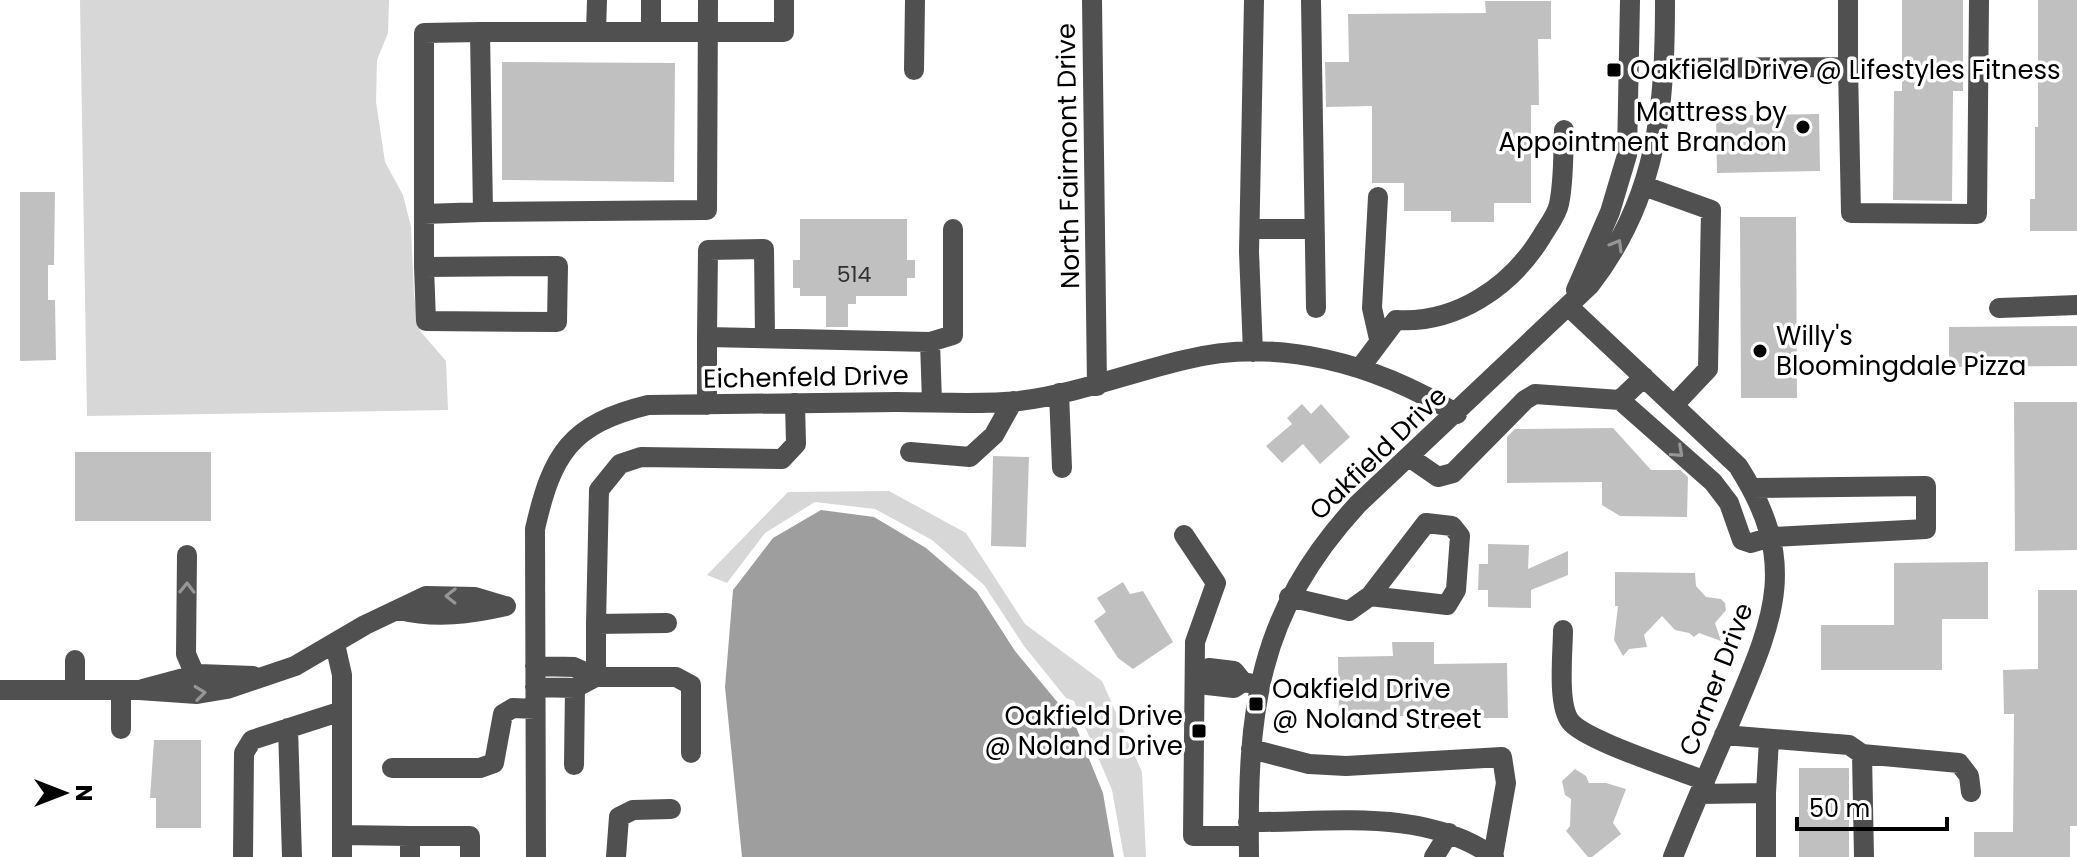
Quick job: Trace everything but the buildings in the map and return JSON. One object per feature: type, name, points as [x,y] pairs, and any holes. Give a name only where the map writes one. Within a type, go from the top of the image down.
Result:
[{"type":"street","points":[[596,32],[597,0]]},
{"type":"street","points":[[651,0],[651,32]]},
{"type":"street","points":[[424,214],[707,210],[708,0]]},
{"type":"street","points":[[424,267],[558,266],[557,322],[426,321],[424,267],[424,33],[784,32],[784,0]]},
{"type":"street","points":[[914,70],[915,0]]},
{"type":"street","name":"North Fairmont Drive","points":[[1092,0],[1097,386]]},
{"type":"street","points":[[1253,352],[1250,229],[1254,0]]},
{"type":"street","points":[[1311,0],[1316,308]]},
{"type":"street","name":"Oakfield Drive","points":[[1568,306],[1610,212],[1625,167],[1630,119],[1630,0]]},
{"type":"street","name":"Oakfield Drive","points":[[1249,857],[1251,683],[1289,597],[1323,542],[1568,306],[1605,264],[1644,186],[1660,127],[1665,68],[1665,0]]},
{"type":"street","points":[[1848,0],[1851,213],[1977,214],[1979,0]]},
{"type":"street","points":[[480,32],[483,212]]},
{"type":"street","points":[[1665,68],[1848,67]]},
{"type":"street","points":[[1360,368],[1396,320],[1432,320],[1484,297],[1524,265],[1559,207],[1564,130]]},
{"type":"street","points":[[1644,186],[1711,210],[1708,369],[1674,405]]},
{"type":"street","points":[[1378,197],[1372,308],[1379,339]]},
{"type":"street","points":[[707,337],[930,342],[953,335],[953,229]]},
{"type":"street","points":[[1250,229],[1314,229]]},
{"type":"street","points":[[707,405],[708,250],[764,249],[765,338]]},
{"type":"street","points":[[1999,308],[2077,305]]},
{"type":"street","name":"Corner Drive","points":[[1568,306],[1738,466],[1752,488],[1771,537],[1776,583],[1766,636],[1673,857]]},
{"type":"street","points":[[930,342],[932,402]]},
{"type":"street","name":"Eichenfeld Drive","points":[[536,857],[535,606],[538,517],[546,480],[572,440],[608,415],[648,405],[1013,401],[1097,386],[1186,359],[1253,352],[1318,357],[1360,368],[1413,387],[1457,414]]},
{"type":"street","points":[[1620,400],[1644,377]]},
{"type":"street","points":[[1059,393],[1062,468]]},
{"type":"street","points":[[1409,457],[1438,477],[1453,473],[1525,400],[1535,394],[1620,400],[1713,482],[1729,503],[1742,540],[1751,543],[1771,537],[1926,529],[1926,486],[1752,488]]},
{"type":"street","points":[[910,452],[970,457],[994,435],[1013,401]]},
{"type":"street","points":[[596,677],[599,490],[620,464],[641,457],[782,459],[796,444],[795,403]]},
{"type":"street","points":[[1289,597],[1349,611],[1370,596],[1426,523],[1452,526],[1460,536],[1456,590],[1447,605],[1370,596]]},
{"type":"street","points":[[1184,535],[1216,583],[1195,642],[1193,836],[1249,829],[1408,823],[1449,833],[1493,857],[1506,783],[1502,757],[1346,766],[1309,764],[1251,749]]},
{"type":"street","points":[[187,555],[186,654],[195,675]]},
{"type":"street","points":[[0,690],[130,690],[197,694],[295,666],[365,625],[400,610],[416,614],[474,614],[505,606],[535,606]]},
{"type":"street","points":[[596,624],[667,623]]},
{"type":"street","points":[[1563,630],[1563,706],[1570,723],[1588,735],[1702,787],[1766,793]]},
{"type":"street","points":[[335,644],[342,675],[342,857]]},
{"type":"street","points":[[75,660],[75,690]]},
{"type":"street","points":[[535,677],[574,667],[596,677],[676,677],[691,685],[691,753]]},
{"type":"street","points":[[1195,675],[1209,668],[1234,671],[1251,683]]},
{"type":"street","points":[[130,690],[195,675],[259,677]]},
{"type":"street","points":[[535,677],[575,688],[596,677]]},
{"type":"street","points":[[574,765],[575,688]]},
{"type":"street","points":[[121,729],[130,690]]},
{"type":"street","points":[[392,768],[480,768],[494,763],[503,714],[513,708],[535,709]]},
{"type":"street","points":[[243,857],[244,753],[252,740],[342,711]]},
{"type":"street","points":[[288,728],[292,857]]},
{"type":"street","points":[[1724,735],[1849,745],[1862,754],[1959,763],[1969,776],[1971,792]]},
{"type":"street","points":[[1766,857],[1769,739]]},
{"type":"street","points":[[1862,754],[1864,857]]},
{"type":"street","points":[[616,857],[619,817],[633,810],[671,809]]},
{"type":"street","points":[[1434,857],[1449,833]]},
{"type":"street","points":[[342,835],[470,836],[470,857]]},
{"type":"street","points":[[410,836],[410,857]]},
{"type":"shaded area","points":[[80,0],[389,0],[388,33],[377,60],[376,102],[385,162],[403,195],[411,227],[414,295],[420,331],[446,361],[448,410],[87,416]]},
{"type":"shaded area","points":[[889,491],[966,533],[1025,624],[1102,681],[1142,772],[1146,857],[1124,857],[1112,790],[1074,701],[1066,698],[1024,646],[984,585],[932,540],[875,509],[815,502],[765,533],[727,583],[707,575],[788,492]]},
{"type":"shaded area","points":[[821,510],[874,517],[926,548],[977,592],[1015,651],[1074,722],[1103,793],[1114,857],[742,857],[725,687],[733,590],[773,538]]},
{"type":"place","name":"Oakfield Drive @ Lifestyles Fitness","points":[[1614,70]]},
{"type":"place","name":"Mattress by Appointment Brandon","points":[[1803,127]]},
{"type":"place","name":"Willy's Bloomingdale Pizza","points":[[1760,351]]},
{"type":"place","name":"Oakfield Drive @ Noland Street","points":[[1256,704]]},
{"type":"place","name":"Oakfield Drive @ Noland Drive","points":[[1199,731]]}]
